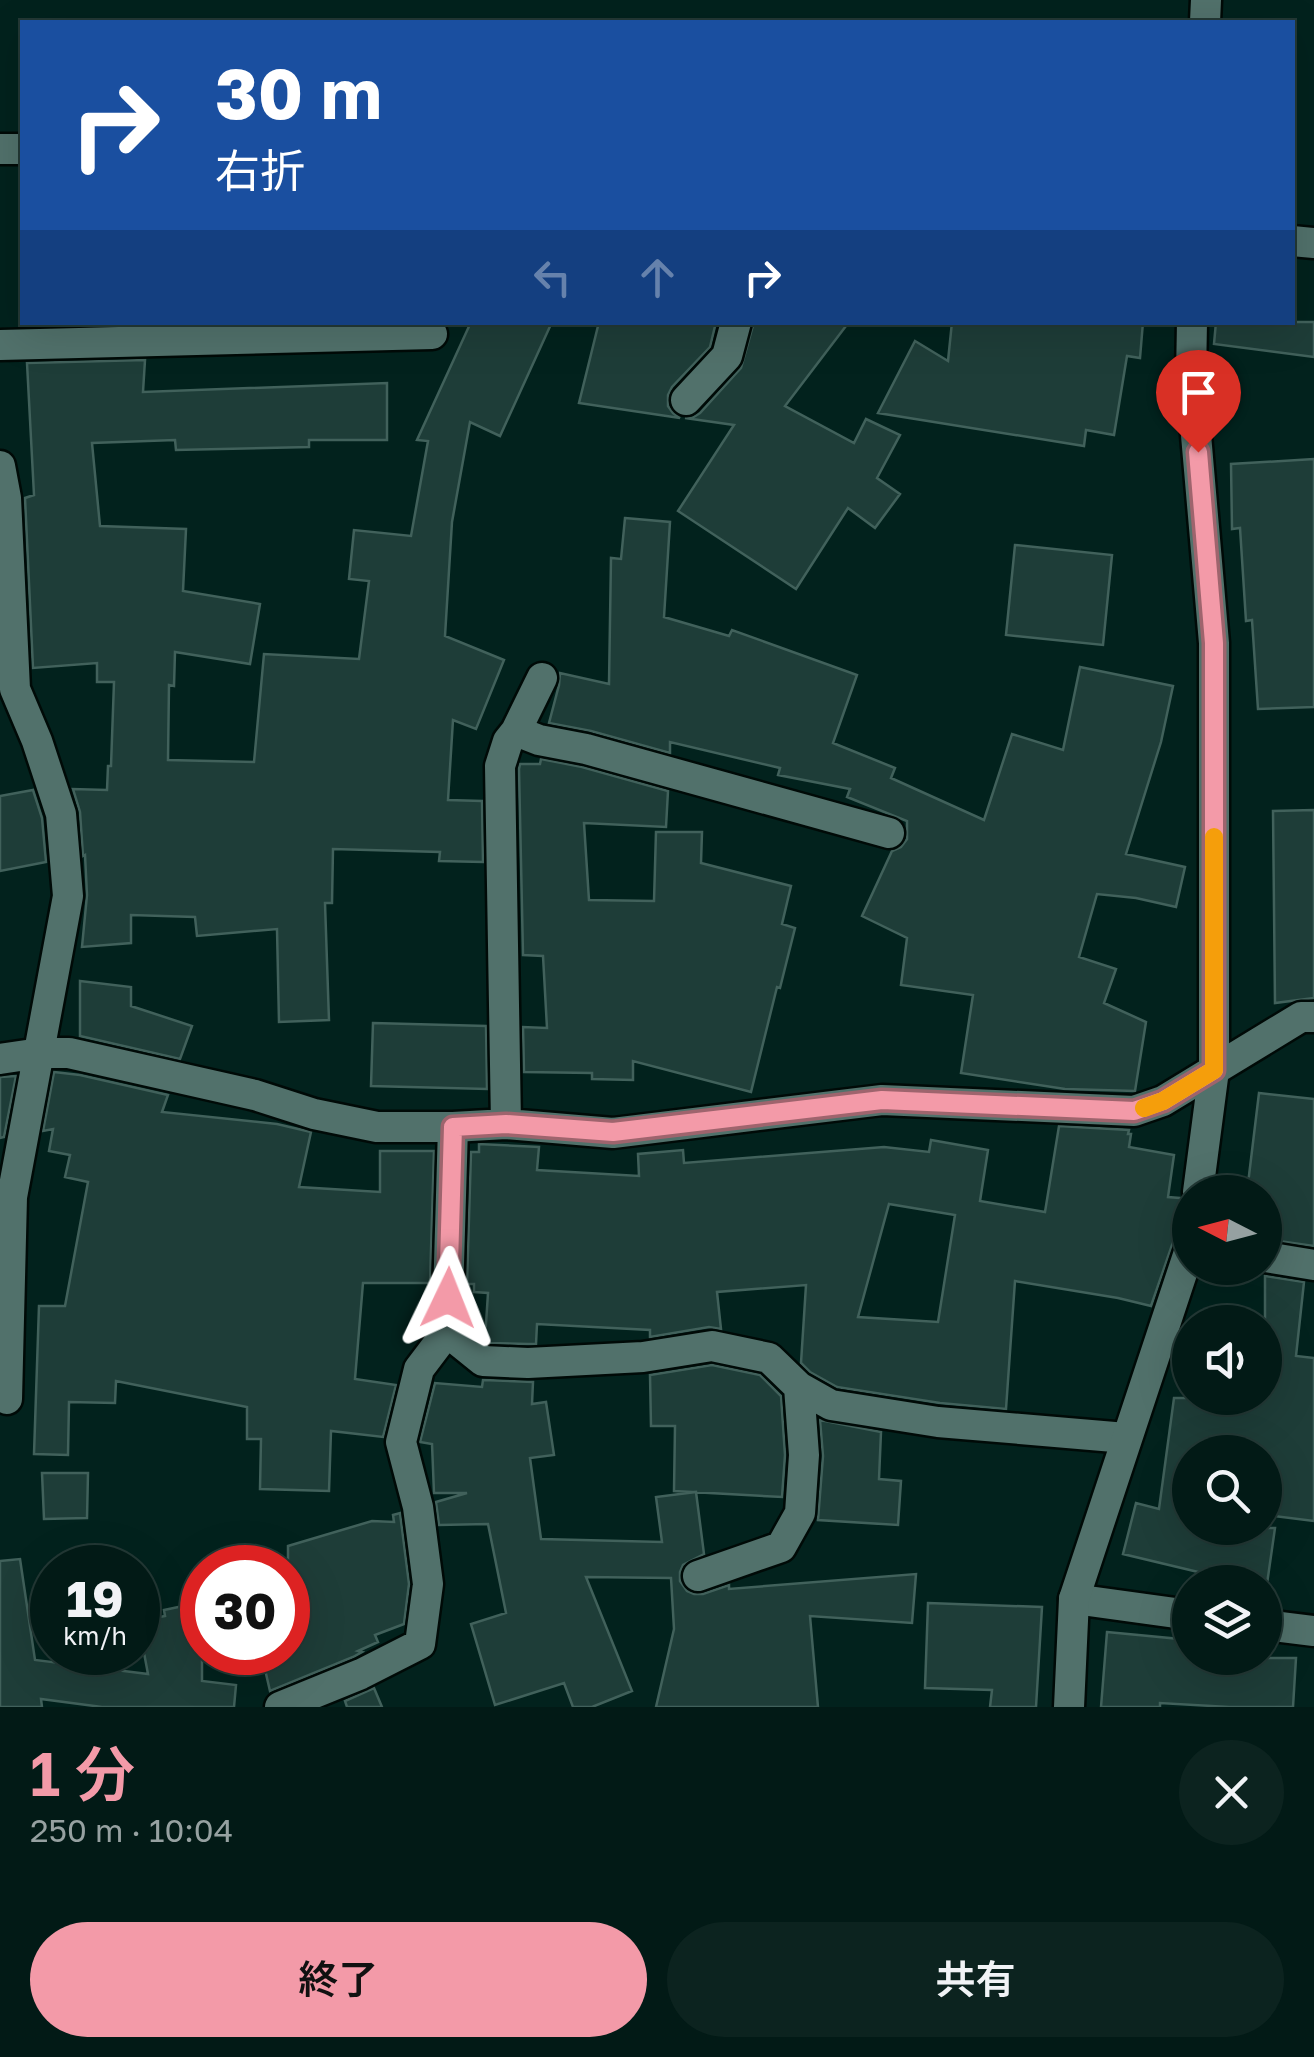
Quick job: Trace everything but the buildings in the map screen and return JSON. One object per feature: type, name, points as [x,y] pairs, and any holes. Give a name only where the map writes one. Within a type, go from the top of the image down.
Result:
[{"type":"street","points":[[686,400],[727,356],[735,325]]},
{"type":"street","points":[[1192,325],[1191,376],[1214,643],[1214,1070],[1200,1175]]},
{"type":"street","points":[[0,345],[432,334]]},
{"type":"street","points":[[0,466],[6,498],[15,689],[61,814],[68,896],[12,1197],[7,1398]]},
{"type":"street","points":[[506,1124],[500,766],[508,741],[542,678]]},
{"type":"street","points":[[516,730],[540,740],[586,749],[889,833]]},
{"type":"street","points":[[0,1059],[69,1053],[377,1127],[506,1124],[613,1132],[882,1100],[1134,1111],[1163,1101],[1301,1017],[1314,1017]]},
{"type":"street","points":[[280,1707],[361,1674],[420,1644],[428,1584],[418,1507],[401,1442],[419,1369],[447,1332],[453,1127]]},
{"type":"street","points":[[1282,1260],[1314,1264]]},
{"type":"street","points":[[1069,1707],[1074,1600],[1179,1285]]},
{"type":"street","points":[[447,1332],[483,1360],[528,1364],[643,1356],[712,1346],[768,1358],[799,1386],[831,1406],[938,1422],[1126,1438]]},
{"type":"street","points":[[698,1576],[781,1547],[800,1513],[804,1455],[799,1386]]},
{"type":"street","points":[[1074,1600],[1172,1613]]},
{"type":"street","points":[[1282,1626],[1314,1631]]},
{"type":"slow traffic","points":[[1144,1108],[1214,1070],[1214,837]]},
{"type":"route","points":[[448,1298],[453,1127],[506,1124],[613,1132],[882,1100],[1134,1111],[1163,1101],[1214,1070],[1214,643],[1198,452]]}]
